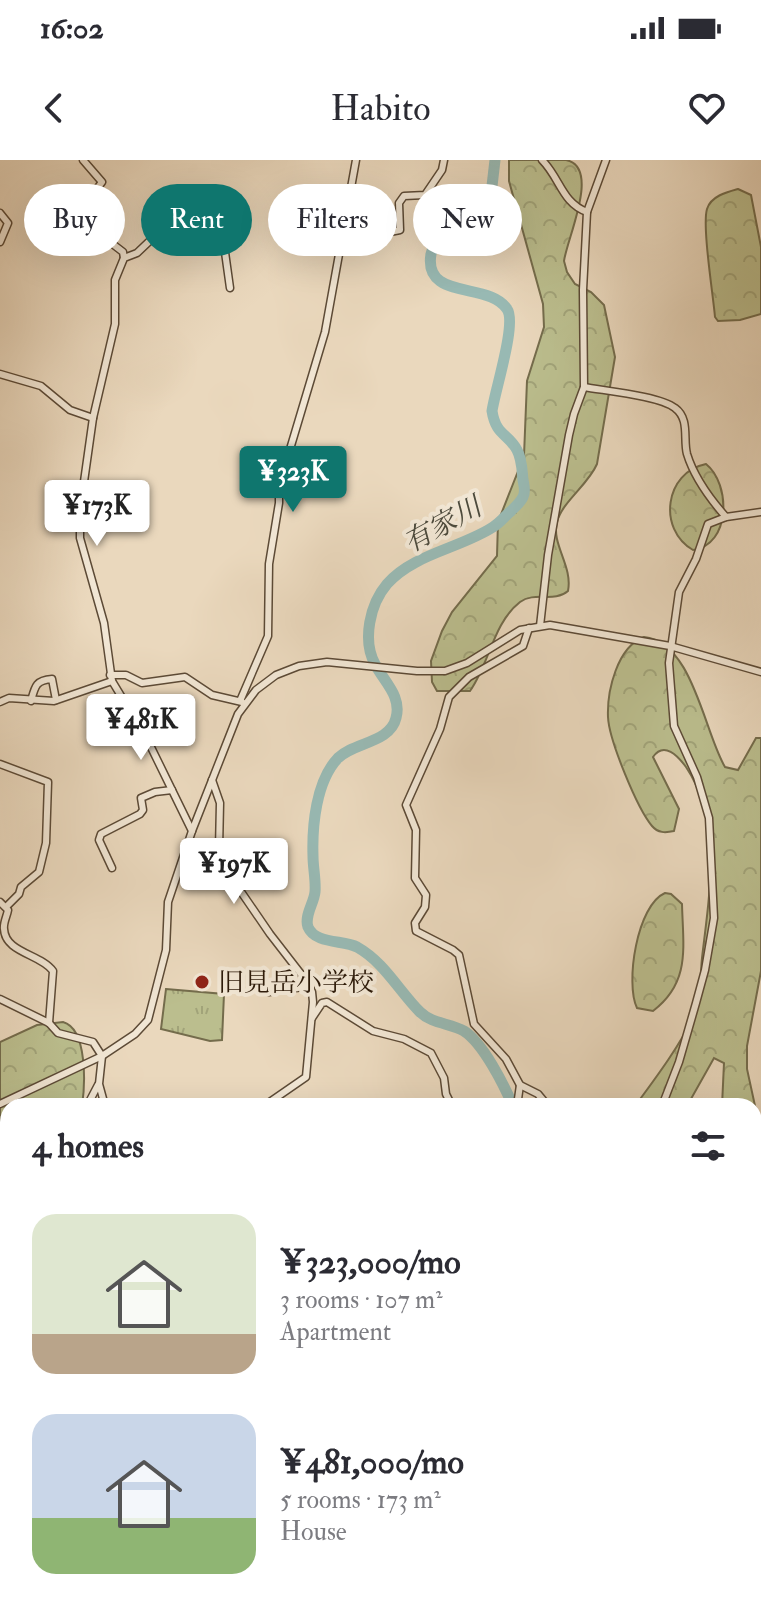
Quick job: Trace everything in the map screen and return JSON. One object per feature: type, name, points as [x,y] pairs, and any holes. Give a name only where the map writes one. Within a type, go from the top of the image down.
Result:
[{"type":"street","points":[[83,160],[102,182],[79,213],[80,219],[123,252],[124,258],[115,280],[115,324],[93,418],[81,501],[80,538],[104,623],[111,678],[147,739],[192,831]]},
{"type":"street","points":[[351,184],[356,160]]},
{"type":"street","points":[[397,231],[400,230],[399,203],[404,196],[425,195],[442,170],[444,160]]},
{"type":"street","points":[[542,160],[570,203],[587,212]]},
{"type":"street","points":[[540,626],[548,555],[569,435],[584,387],[583,290],[587,212],[606,160]]},
{"type":"street","points":[[0,213],[8,223],[0,242]]},
{"type":"street","points":[[124,258],[137,253],[178,214],[187,213],[198,227],[220,238],[224,245],[230,288]]},
{"type":"street","points":[[13,1098],[102,1056],[135,1034],[148,1020],[166,950],[168,902],[192,831],[268,636],[269,564],[279,486],[325,332],[338,256]]},
{"type":"street","points":[[0,374],[41,386],[70,410],[93,418]]},
{"type":"street","points":[[584,387],[658,400],[674,406],[685,424],[687,454],[711,500],[726,517]]},
{"type":"street","points":[[665,1098],[696,1003],[708,958],[714,918],[709,818],[697,777],[674,726],[670,646],[679,592],[696,559],[708,524],[726,517],[761,512]]},
{"type":"street","points":[[242,702],[286,670],[314,663],[445,671],[467,663],[512,635],[540,626],[561,626],[670,646],[760,671]]},
{"type":"street","points":[[529,628],[523,646],[469,677],[449,697],[440,729],[406,805],[416,830],[415,878],[426,895],[425,907],[416,918],[415,927],[419,934],[459,955],[474,1024],[501,1053],[520,1085],[541,1098]]},
{"type":"street","points":[[467,663],[469,677]]},
{"type":"street","points":[[1,700],[56,700],[126,675],[139,683],[185,677],[212,695],[242,702]]},
{"type":"street","points":[[31,701],[35,684],[40,680],[52,679],[56,700]]},
{"type":"street","points":[[0,764],[48,782],[46,843],[39,872],[21,887],[16,897],[3,904],[8,915],[4,931],[10,943],[46,962],[53,971],[49,1023]]},
{"type":"street","points":[[212,780],[220,803],[219,849],[222,864],[309,986],[313,1002],[306,1077],[276,1098]]},
{"type":"street","points":[[112,868],[99,840],[101,834],[140,814],[143,810],[141,798],[172,790]]},
{"type":"street","points":[[269,992],[309,986]]},
{"type":"street","points":[[0,999],[49,1023],[58,1033],[93,1042],[102,1056],[99,1084],[103,1098]]},
{"type":"street","points":[[312,1018],[322,1003],[327,1002],[373,1031],[404,1039],[425,1049],[438,1064],[449,1098]]},
{"type":"street","points":[[91,1098],[99,1084]]},
{"type":"street","points":[[518,1098],[520,1085]]},
{"type":"green space","points":[[509,160],[566,160],[576,165],[582,189],[564,261],[575,284],[591,292],[604,305],[615,357],[597,464],[564,507],[557,522],[557,539],[568,573],[568,591],[557,596],[532,597],[520,602],[503,621],[470,691],[437,691],[432,682],[431,661],[442,631],[452,612],[497,556],[498,522],[524,456],[527,381],[544,327],[543,304],[522,228],[522,184],[510,184]]},
{"type":"green space","points":[[738,189],[751,195],[761,247],[761,314],[740,320],[718,321],[708,261],[707,209],[716,198]]},
{"type":"green space","points":[[706,464],[720,485],[723,513],[715,537],[705,546],[693,550],[674,529],[670,516],[671,502],[674,489],[682,478],[692,469]]},
{"type":"green space","points":[[644,637],[661,643],[674,654],[686,671],[725,767],[738,770],[756,738],[761,738],[761,971],[747,1046],[747,1069],[753,1098],[722,1098],[724,1063],[714,1058],[692,1098],[641,1098],[676,1048],[697,1006],[708,910],[710,860],[705,811],[698,788],[683,763],[666,750],[657,752],[653,757],[679,809],[674,831],[659,831],[652,826],[639,805],[613,741],[608,717],[609,695],[620,660],[635,642]]},
{"type":"green space","points":[[665,893],[671,894],[682,904],[682,963],[674,988],[653,1011],[637,1008],[632,981],[633,964],[647,913],[655,900]]},
{"type":"green space","points":[[166,989],[224,994],[222,1040],[210,1041],[161,1029]]},
{"type":"green space","points":[[63,1022],[77,1035],[83,1059],[83,1098],[0,1098],[0,1042],[37,1025]]},
{"type":"waterway","name":"有家川","points":[[495,160],[492,186],[480,211],[443,232],[431,254],[431,269],[447,285],[486,295],[507,309],[507,342],[492,411],[499,430],[519,453],[524,495],[493,527],[410,565],[381,592],[372,612],[369,644],[375,664],[397,703],[396,718],[387,733],[338,758],[325,779],[315,818],[315,892],[307,923],[317,936],[357,947],[367,953],[425,1016],[459,1028],[471,1037],[492,1065],[509,1098]]},
{"type":"place","name":"旧見岳小学校","points":[[202,982]]}]
